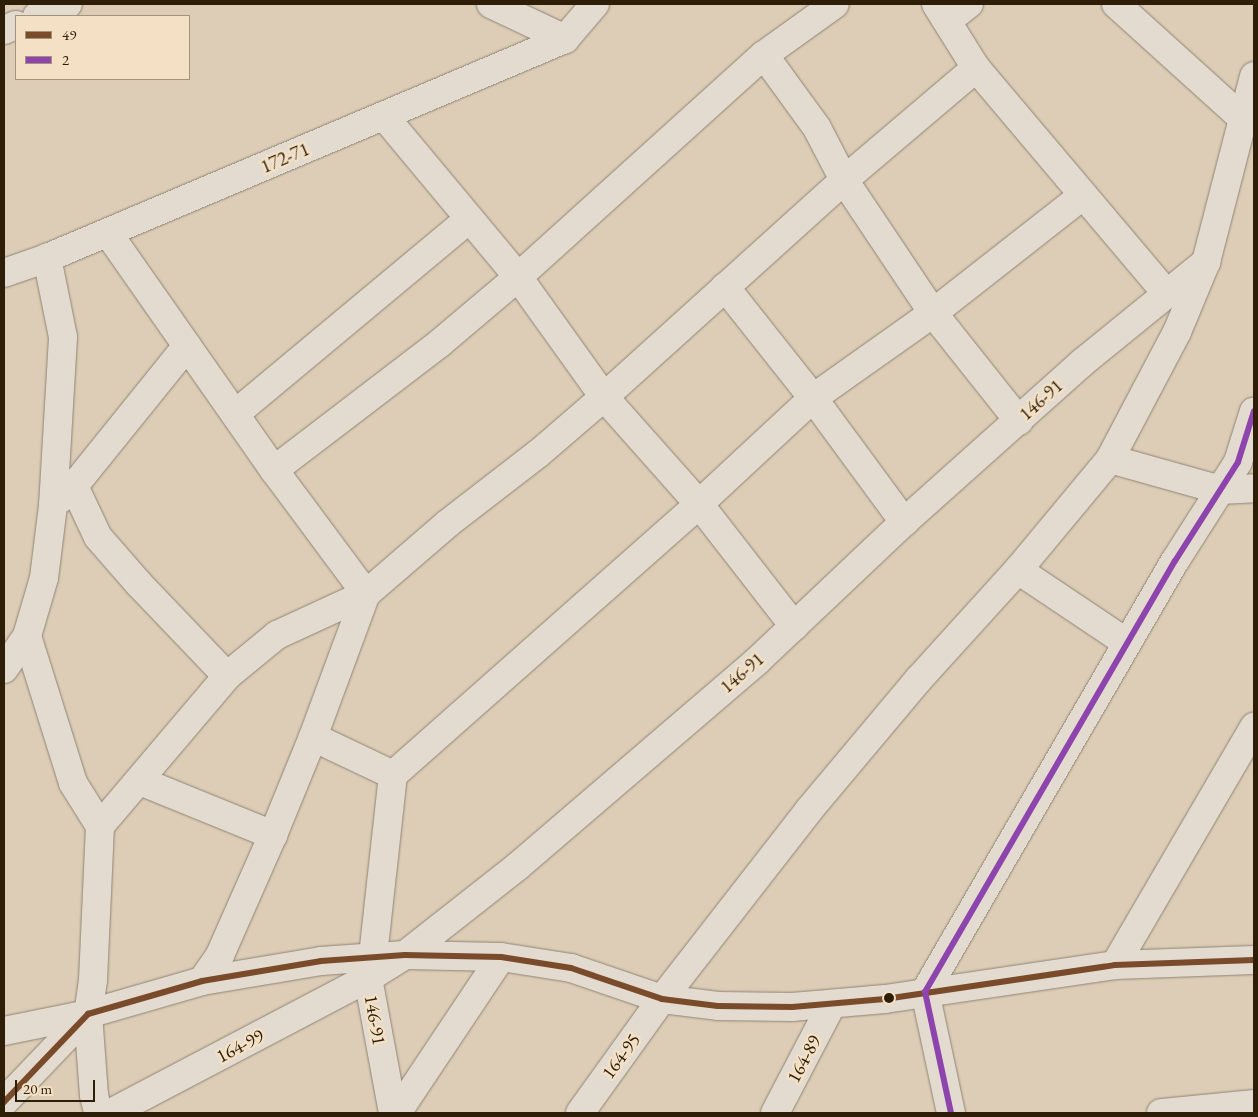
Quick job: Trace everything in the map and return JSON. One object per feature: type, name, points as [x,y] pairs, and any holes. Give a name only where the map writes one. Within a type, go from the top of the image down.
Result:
[{"type":"street","points":[[40,15],[68,4]]},
{"type":"street","points":[[491,4],[565,39],[595,4]]},
{"type":"street","points":[[274,470],[440,344],[518,278],[764,55],[835,4]]},
{"type":"street","points":[[969,4],[941,12],[976,68],[1082,196],[1166,293]]},
{"type":"street","points":[[1116,4],[1242,118]]},
{"type":"street","name":"172-71","points":[[4,273],[108,233],[565,39]]},
{"type":"street","points":[[764,55],[816,128],[844,180],[933,313],[1019,421]]},
{"type":"street","points":[[100,826],[227,676],[278,635],[366,594],[447,524],[539,453],[604,397],[844,180],[976,68]]},
{"type":"street","name":"164-95","points":[[580,1113],[662,999],[809,810],[919,679],[1018,570],[1110,459],[1177,332],[1206,262],[1254,76]]},
{"type":"street","points":[[384,116],[518,278],[604,397],[699,504],[794,626]]},
{"type":"street","points":[[313,737],[393,775],[699,504],[812,398],[933,313],[1082,196]]},
{"type":"street","points":[[235,414],[469,219]]},
{"type":"street","points":[[108,233],[274,470],[366,594]]},
{"type":"street","points":[[4,669],[27,636],[44,578],[53,506],[63,337],[47,258]]},
{"type":"street","name":"146-91","points":[[406,955],[518,866],[757,661],[904,522],[1083,362],[1206,262]]},
{"type":"street","points":[[725,287],[812,398],[904,522]]},
{"type":"street","points":[[53,506],[74,486],[187,346]]},
{"type":"street","points":[[950,1113],[925,992],[1127,643],[1238,462],[1254,411]]},
{"type":"street","points":[[1110,459],[1220,490],[1254,488]]},
{"type":"street","points":[[74,486],[98,537],[139,584],[227,676]]},
{"type":"street","points":[[1018,570],[1127,643]]},
{"type":"street","points":[[202,981],[220,955],[273,835],[313,737],[366,594]]},
{"type":"street","points":[[27,636],[73,783],[100,826],[93,980],[88,1014],[94,1095],[98,1113]]},
{"type":"street","points":[[1115,965],[1254,727]]},
{"type":"street","name":"146-91","points":[[393,775],[371,967],[393,1113]]},
{"type":"street","points":[[140,781],[273,835]]},
{"type":"street","points":[[4,1031],[88,1014],[202,981],[321,961],[371,967],[406,955],[501,957],[571,968],[662,999],[718,1006],[792,1007],[832,1004],[925,992],[1115,965],[1254,960]]},
{"type":"street","points":[[397,1113],[501,957]]},
{"type":"street","name":"164-99","points":[[111,1113],[371,967]]},
{"type":"street","name":"164-89","points":[[775,1113],[832,1004]]},
{"type":"street","points":[[4,1102],[88,1014]]},
{"type":"street","points":[[1161,1113],[1254,1104]]},
{"type":"transit line","name":"2","points":[[951,1113],[925,992],[1175,561],[1238,462],[1254,411]]},
{"type":"transit line","name":"49","points":[[4,1102],[88,1014],[202,981],[321,961],[405,955],[501,957],[571,968],[662,999],[718,1006],[792,1007],[885,999],[1115,965],[1254,960]]}]
